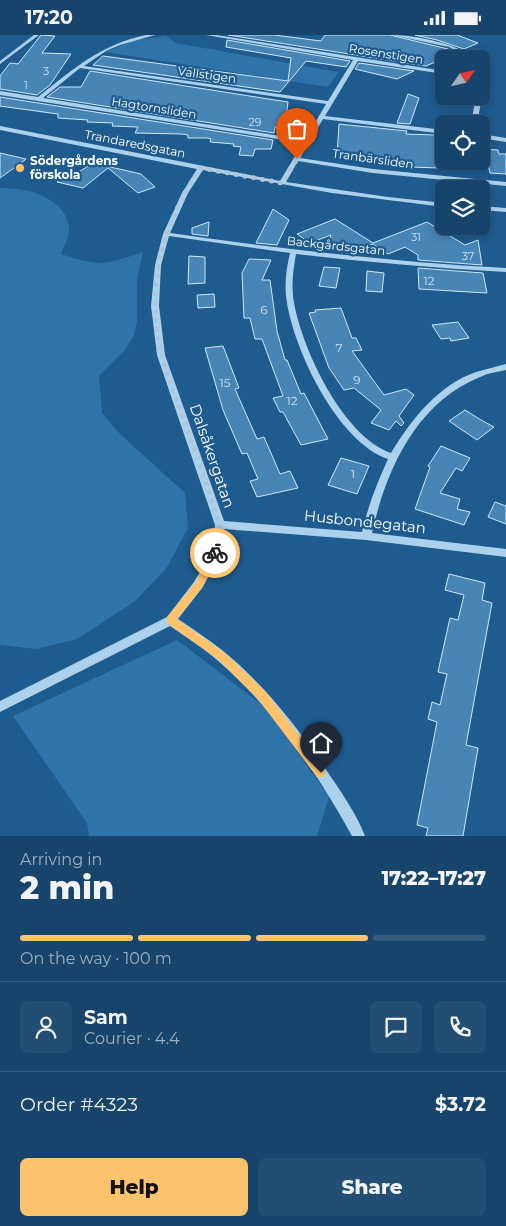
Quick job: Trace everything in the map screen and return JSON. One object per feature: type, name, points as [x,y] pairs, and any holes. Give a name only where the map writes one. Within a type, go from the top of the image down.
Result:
[{"type":"street","points":[[0,63],[38,35]]},
{"type":"street","points":[[39,99],[97,53],[126,40],[153,35]]},
{"type":"street","name":"Rosenstigen","points":[[208,35],[435,72]]},
{"type":"street","points":[[394,35],[450,46],[458,50]]},
{"type":"street","points":[[282,183],[356,59]]},
{"type":"street","name":"Vallstigen","points":[[81,67],[329,103]]},
{"type":"street","name":"Hagtornsliden","points":[[0,93],[306,142]]},
{"type":"street","points":[[322,117],[435,131]]},
{"type":"street","name":"Trandaredsgatan","points":[[0,128],[282,183],[344,193],[435,204]]},
{"type":"street","points":[[490,138],[506,140]]},
{"type":"street","name":"Tranbärsliden","points":[[297,159],[382,172],[506,184]]},
{"type":"street","name":"Dalsåkergatan","points":[[0,707],[170,620],[198,585],[214,555],[220,525],[162,355],[155,306],[158,265],[166,234],[185,193],[201,168]]},
{"type":"street","points":[[490,209],[506,211]]},
{"type":"street","name":"Backgårdsgatan","points":[[166,234],[293,253],[413,266],[506,270]]},
{"type":"street","points":[[293,253],[288,263],[288,293],[302,345],[324,392],[348,425],[375,450],[393,457]]},
{"type":"street","points":[[366,536],[370,516],[393,457],[415,422],[437,399],[466,381],[494,369],[506,367]]},
{"type":"street","name":"Husbondegatan","points":[[220,525],[366,536],[506,553]]},
{"type":"street","points":[[170,620],[222,657],[262,695],[312,758],[359,836]]},
{"type":"shaded area","points":[[166,36],[176,43],[339,72],[328,87],[106,52],[131,41]]},
{"type":"shaded area","points":[[0,188],[33,192],[54,203],[62,210],[67,220],[69,231],[61,254],[94,263],[102,263],[119,260],[143,252],[137,279],[137,322],[134,335],[125,350],[99,376],[102,413],[121,435],[185,493],[188,528],[166,569],[134,602],[77,639],[36,649],[0,645]]},
{"type":"shaded area","points":[[177,640],[266,708],[329,797],[317,836],[89,836],[87,823],[13,716]]},
{"type":"building","points":[[41,35],[55,36],[42,53],[71,54],[50,85],[37,95],[0,89],[0,76],[10,63],[18,64]]},
{"type":"building","points":[[228,35],[274,35],[321,41],[325,35],[390,35],[450,50],[435,50],[435,62],[426,66]]},
{"type":"building","points":[[415,35],[457,35],[478,43],[464,49]]},
{"type":"building","points":[[227,40],[350,61],[346,67],[306,61],[280,92],[93,65],[103,56],[288,81],[291,58],[226,47]]},
{"type":"building","points":[[359,63],[414,71],[397,79],[355,69]]},
{"type":"building","points":[[90,71],[288,102],[285,127],[275,127],[274,133],[47,97],[60,87],[81,87]]},
{"type":"building","points":[[408,94],[419,98],[410,124],[397,123]]},
{"type":"building","points":[[0,97],[273,140],[271,149],[255,149],[253,156],[239,155],[241,147],[233,146],[234,144],[210,142],[211,139],[208,138],[188,138],[188,135],[182,134],[135,133],[138,127],[112,126],[113,123],[58,118],[58,114],[0,106]]},
{"type":"building","points":[[339,124],[407,131],[406,134],[435,135],[435,168],[409,167],[409,164],[337,157]]},
{"type":"building","points":[[490,149],[498,150],[499,154],[506,154],[506,174],[490,173]]},
{"type":"building","points":[[0,153],[26,159],[0,178]]},
{"type":"building","points":[[93,163],[141,174],[155,187],[138,193],[108,168],[83,188],[57,182],[70,171],[77,173]]},
{"type":"building","points":[[273,209],[289,220],[277,245],[256,243]]},
{"type":"building","points":[[335,219],[373,243],[427,222],[435,227],[435,235],[448,235],[465,245],[478,240],[482,265],[418,260],[418,255],[405,247],[388,254],[373,244],[347,253],[329,241],[331,235],[310,243],[297,234]]},
{"type":"building","points":[[209,222],[208,236],[192,234],[192,228]]},
{"type":"building","points":[[189,256],[205,257],[205,283],[188,284]]},
{"type":"building","points":[[249,259],[271,260],[262,280],[270,280],[277,331],[285,360],[287,360],[301,394],[304,393],[328,439],[301,445],[273,398],[283,396],[262,339],[255,339],[250,318],[244,318],[242,273]]},
{"type":"building","points":[[324,267],[340,268],[336,288],[319,286]]},
{"type":"building","points":[[418,268],[483,273],[487,293],[419,289]]},
{"type":"building","points":[[367,271],[384,273],[382,292],[366,291]]},
{"type":"building","points":[[214,294],[215,307],[198,308],[197,295]]},
{"type":"building","points":[[341,308],[352,338],[356,338],[362,350],[352,351],[384,395],[406,389],[414,395],[399,416],[404,423],[401,426],[396,421],[389,430],[371,423],[381,410],[354,388],[344,390],[329,368],[309,313],[316,312],[315,310]]},
{"type":"building","points":[[458,322],[469,338],[451,341],[450,338],[441,339],[432,325]]},
{"type":"building","points":[[223,346],[239,388],[235,389],[257,439],[264,437],[280,474],[290,471],[298,488],[257,497],[250,481],[258,479],[247,453],[242,454],[223,410],[205,348]]},
{"type":"building","points":[[465,410],[494,427],[477,440],[449,421]]},
{"type":"building","points":[[441,446],[470,458],[462,471],[456,468],[440,493],[460,499],[457,509],[470,512],[464,525],[415,509],[430,467],[428,466]]},
{"type":"building","points":[[341,458],[369,466],[357,494],[328,485]]},
{"type":"building","points":[[495,502],[506,506],[506,524],[488,517]]},
{"type":"building","points":[[449,574],[485,583],[482,600],[492,603],[466,745],[478,748],[463,836],[426,836],[428,828],[417,825],[437,722],[428,719],[432,702],[440,705],[447,674],[438,672],[450,618],[458,620],[464,595],[445,590]]},
{"type":"way so far","points":[[215,553],[220,525],[162,355],[155,306],[158,265],[166,234],[185,193],[201,168],[282,183],[297,159]]},
{"type":"place","name":"Södergårdens förskola","points":[[20,168]]},
{"type":"route","points":[[215,553],[198,585],[170,620],[222,657],[262,695],[312,758],[321,773]]}]
